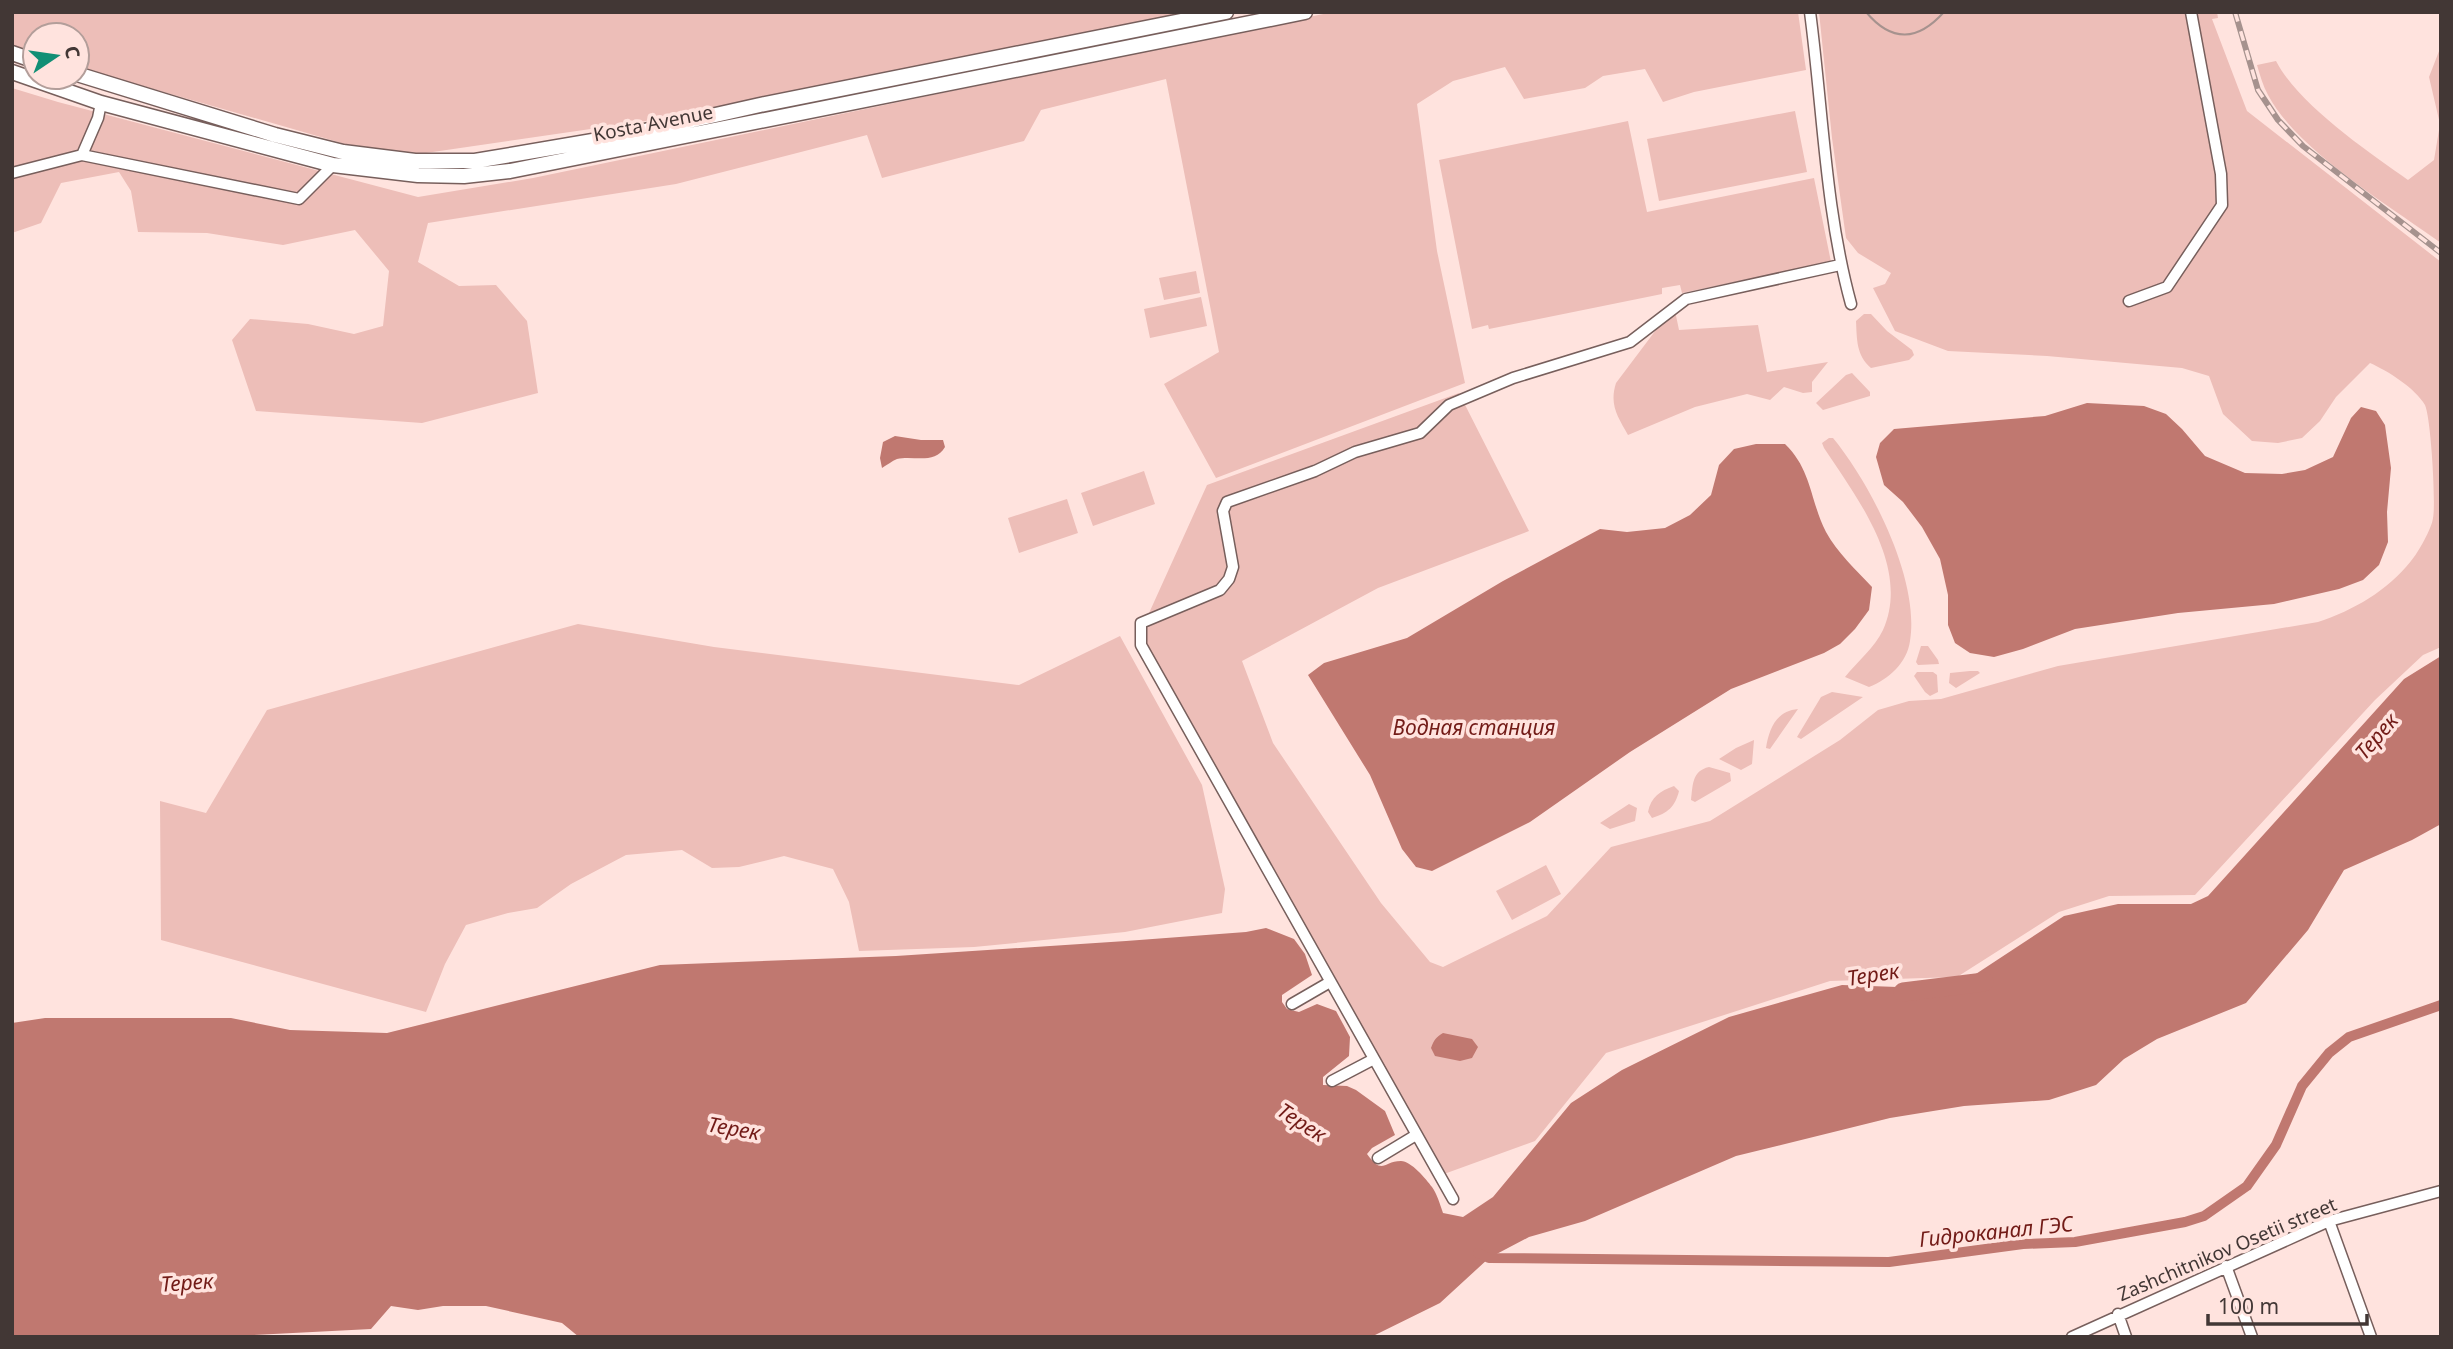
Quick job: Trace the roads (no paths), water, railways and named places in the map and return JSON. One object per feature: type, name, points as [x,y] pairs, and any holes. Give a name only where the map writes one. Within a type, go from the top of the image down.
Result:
[{"type":"main road","name":"Kosta Avenue","points":[[91,78],[275,135],[343,152],[415,161],[475,161],[622,136],[761,105],[1226,12]]},
{"type":"main road","name":"Kosta Avenue","points":[[12,72],[101,103],[333,165],[418,175],[464,176],[510,171],[1305,12]]},
{"type":"street","points":[[1810,12],[1822,141],[1840,265],[1851,304]]},
{"type":"street","points":[[2129,301],[2167,287],[2222,205],[2221,174],[2191,12]]},
{"type":"street","points":[[82,155],[101,103]]},
{"type":"street","points":[[12,173],[82,155],[299,199],[333,165]]},
{"type":"street","points":[[1453,1199],[1141,645],[1141,623],[1220,590],[1229,579],[1233,567],[1223,511],[1227,502],[1315,471],[1355,452],[1420,433],[1449,405],[1513,378],[1630,342],[1686,299],[1840,265]]},
{"type":"street","points":[[1292,1004],[1331,982]]},
{"type":"street","points":[[1332,1082],[1374,1059]]},
{"type":"street","points":[[1378,1158],[1416,1135]]},
{"type":"street","name":"Zashchitnikov Osetii street","points":[[2072,1337],[2329,1221],[2441,1191]]},
{"type":"street","points":[[2329,1221],[2371,1337]]},
{"type":"street","points":[[2226,1266],[2252,1337]]},
{"type":"street","points":[[2118,1314],[2126,1337]]},
{"type":"water","points":[[2087,403],[2144,406],[2166,414],[2205,456],[2245,473],[2282,474],[2305,470],[2333,457],[2351,418],[2361,407],[2376,411],[2385,425],[2391,468],[2387,512],[2388,542],[2379,565],[2363,580],[2339,589],[2274,604],[2178,613],[2075,629],[1994,657],[1970,653],[1955,643],[1948,625],[1948,595],[1940,559],[1922,527],[1903,502],[1884,485],[1876,457],[1880,443],[1894,429],[2045,416]]},
{"type":"water","points":[[895,436],[943,440],[945,447],[941,453],[930,458],[897,459],[882,468],[880,458],[883,442]]},
{"type":"water","name":"Водная станция","points":[[1756,444],[1785,444],[1794,454],[1806,475],[1830,539],[1872,587],[1869,610],[1855,629],[1840,644],[1824,653],[1731,689],[1630,752],[1530,822],[1432,871],[1416,867],[1402,849],[1370,775],[1308,675],[1324,663],[1407,638],[1503,581],[1600,529],[1627,532],[1665,528],[1690,515],[1711,495],[1719,465],[1734,449]]},
{"type":"water","points":[[2441,656],[2441,824],[2344,870],[2308,930],[2246,1003],[2157,1039],[2124,1059],[2096,1085],[2049,1100],[1964,1106],[1890,1118],[1736,1156],[1585,1221],[1529,1237],[1489,1258],[1440,1303],[1371,1337],[579,1337],[562,1323],[486,1306],[443,1306],[418,1310],[391,1306],[371,1329],[215,1337],[12,1337],[12,1023],[45,1018],[231,1018],[290,1030],[387,1033],[660,965],[896,956],[1246,932],[1266,928],[1294,939],[1305,954],[1312,975],[1282,995],[1282,1002],[1287,1009],[1299,1012],[1317,1004],[1336,1011],[1350,1037],[1349,1056],[1323,1077],[1323,1085],[1347,1086],[1385,1111],[1395,1135],[1372,1148],[1367,1154],[1380,1166],[1401,1161],[1409,1164],[1432,1187],[1443,1213],[1463,1217],[1493,1197],[1571,1103],[1622,1070],[1729,1017],[1842,985],[1953,989],[2064,916],[2118,904],[2191,904],[2208,896],[2404,679]]},
{"type":"water","points":[[1443,1033],[1472,1039],[1478,1047],[1472,1058],[1460,1061],[1435,1056],[1431,1048]]},
{"type":"waterway","name":"Терек","points":[[1903,992],[1984,982]]},
{"type":"waterway","name":"Гидроканал ГЭС","points":[[1478,1253],[1489,1258],[1889,1262],[2023,1244],[2075,1242],[2185,1222],[2204,1216],[2247,1186],[2276,1145],[2302,1086],[2329,1053],[2349,1037],[2441,1005]]},
{"type":"tram line","points":[[1866,12],[1885,29],[1905,34],[1924,29],[1944,12]]},
{"type":"railway","points":[[2235,12],[2258,90],[2278,120],[2303,146],[2441,253]]}]
